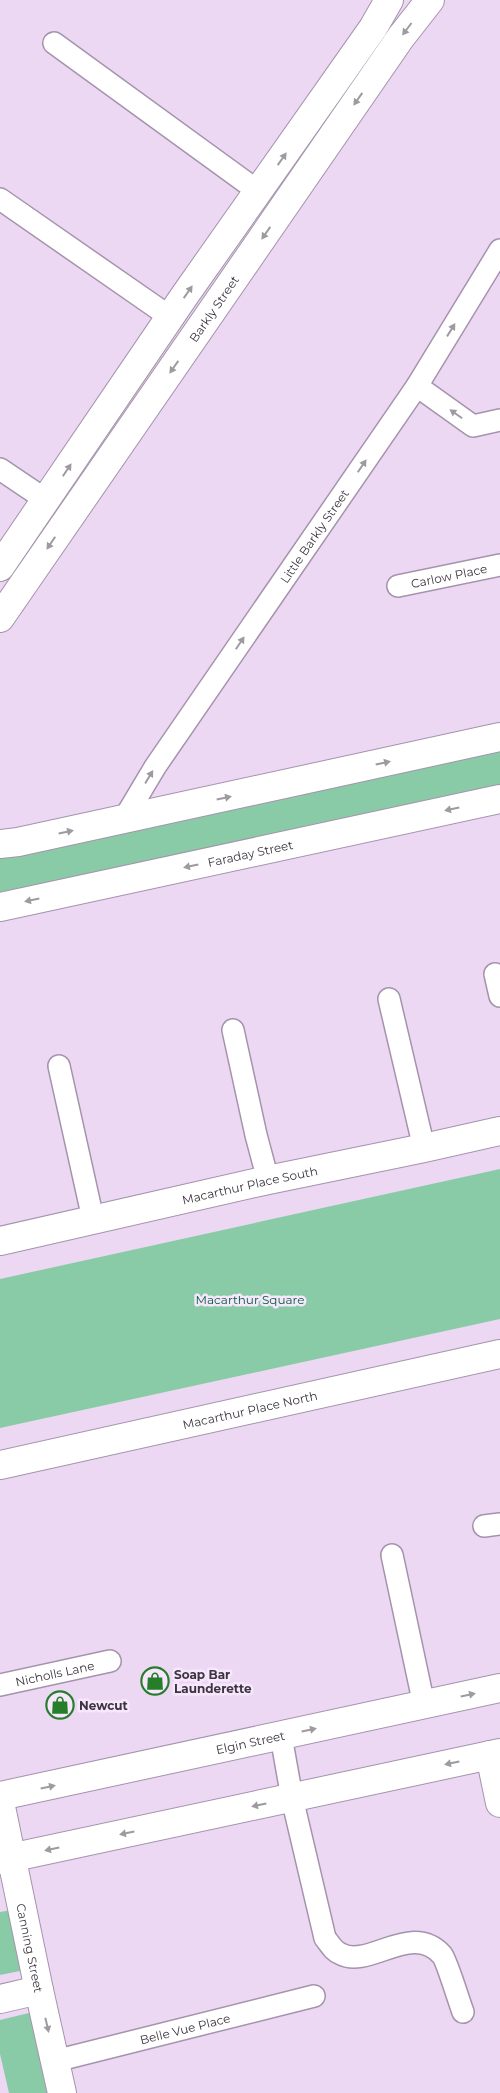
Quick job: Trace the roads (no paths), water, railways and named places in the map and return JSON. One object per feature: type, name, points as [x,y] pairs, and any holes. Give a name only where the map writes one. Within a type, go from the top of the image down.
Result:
[{"type":"street","points":[[0,567],[170,317],[373,28],[389,0]]},
{"type":"street","name":"Barkly Street","points":[[0,618],[401,37],[430,0]]},
{"type":"street","points":[[46,500],[70,516]]},
{"type":"street","points":[[0,844],[18,842],[500,737]]},
{"type":"street","name":"Faraday Street","points":[[0,907],[500,799]]},
{"type":"street","name":"Macarthur Place South","points":[[0,1241],[500,1130]]},
{"type":"street","name":"Macarthur Place North","points":[[0,1465],[500,1354]]},
{"type":"street","name":"Elgin Street","points":[[0,1796],[500,1688]]},
{"type":"street","points":[[6,1859],[495,1754],[500,1803]]},
{"type":"street","name":"Canning Street","points":[[0,1802],[6,1859],[62,2093]]},
{"type":"street","points":[[0,1999],[38,1990]]},
{"type":"lane","points":[[54,42],[259,192]]},
{"type":"lane","points":[[0,199],[170,317]]},
{"type":"lane","name":"Little Barkly Street","points":[[124,819],[155,767],[417,386],[500,250]]},
{"type":"lane","points":[[417,386],[473,426],[500,420]]},
{"type":"lane","points":[[0,469],[46,500]]},
{"type":"lane","name":"Carlow Place","points":[[398,586],[500,564]]},
{"type":"lane","points":[[495,974],[500,996]]},
{"type":"lane","points":[[389,999],[424,1148]]},
{"type":"lane","points":[[233,1030],[268,1180]]},
{"type":"lane","points":[[59,1066],[93,1219]]},
{"type":"lane","points":[[392,1555],[424,1704]]},
{"type":"lane","name":"Nicholls Lane","points":[[0,1685],[110,1661]]},
{"type":"lane","points":[[281,1736],[292,1798],[325,1938],[333,1949],[342,1956],[360,1956],[416,1942],[430,1945],[443,1956],[463,2012]]},
{"type":"lane","name":"Belle Vue Place","points":[[55,2061],[314,1996]]},
{"type":"place","name":"Soap Bar Launderette","points":[[155,1681]]},
{"type":"place","name":"Newcut","points":[[60,1705]]},
{"type":"park label","name":"Macarthur Square","points":[[250,1299]]}]
